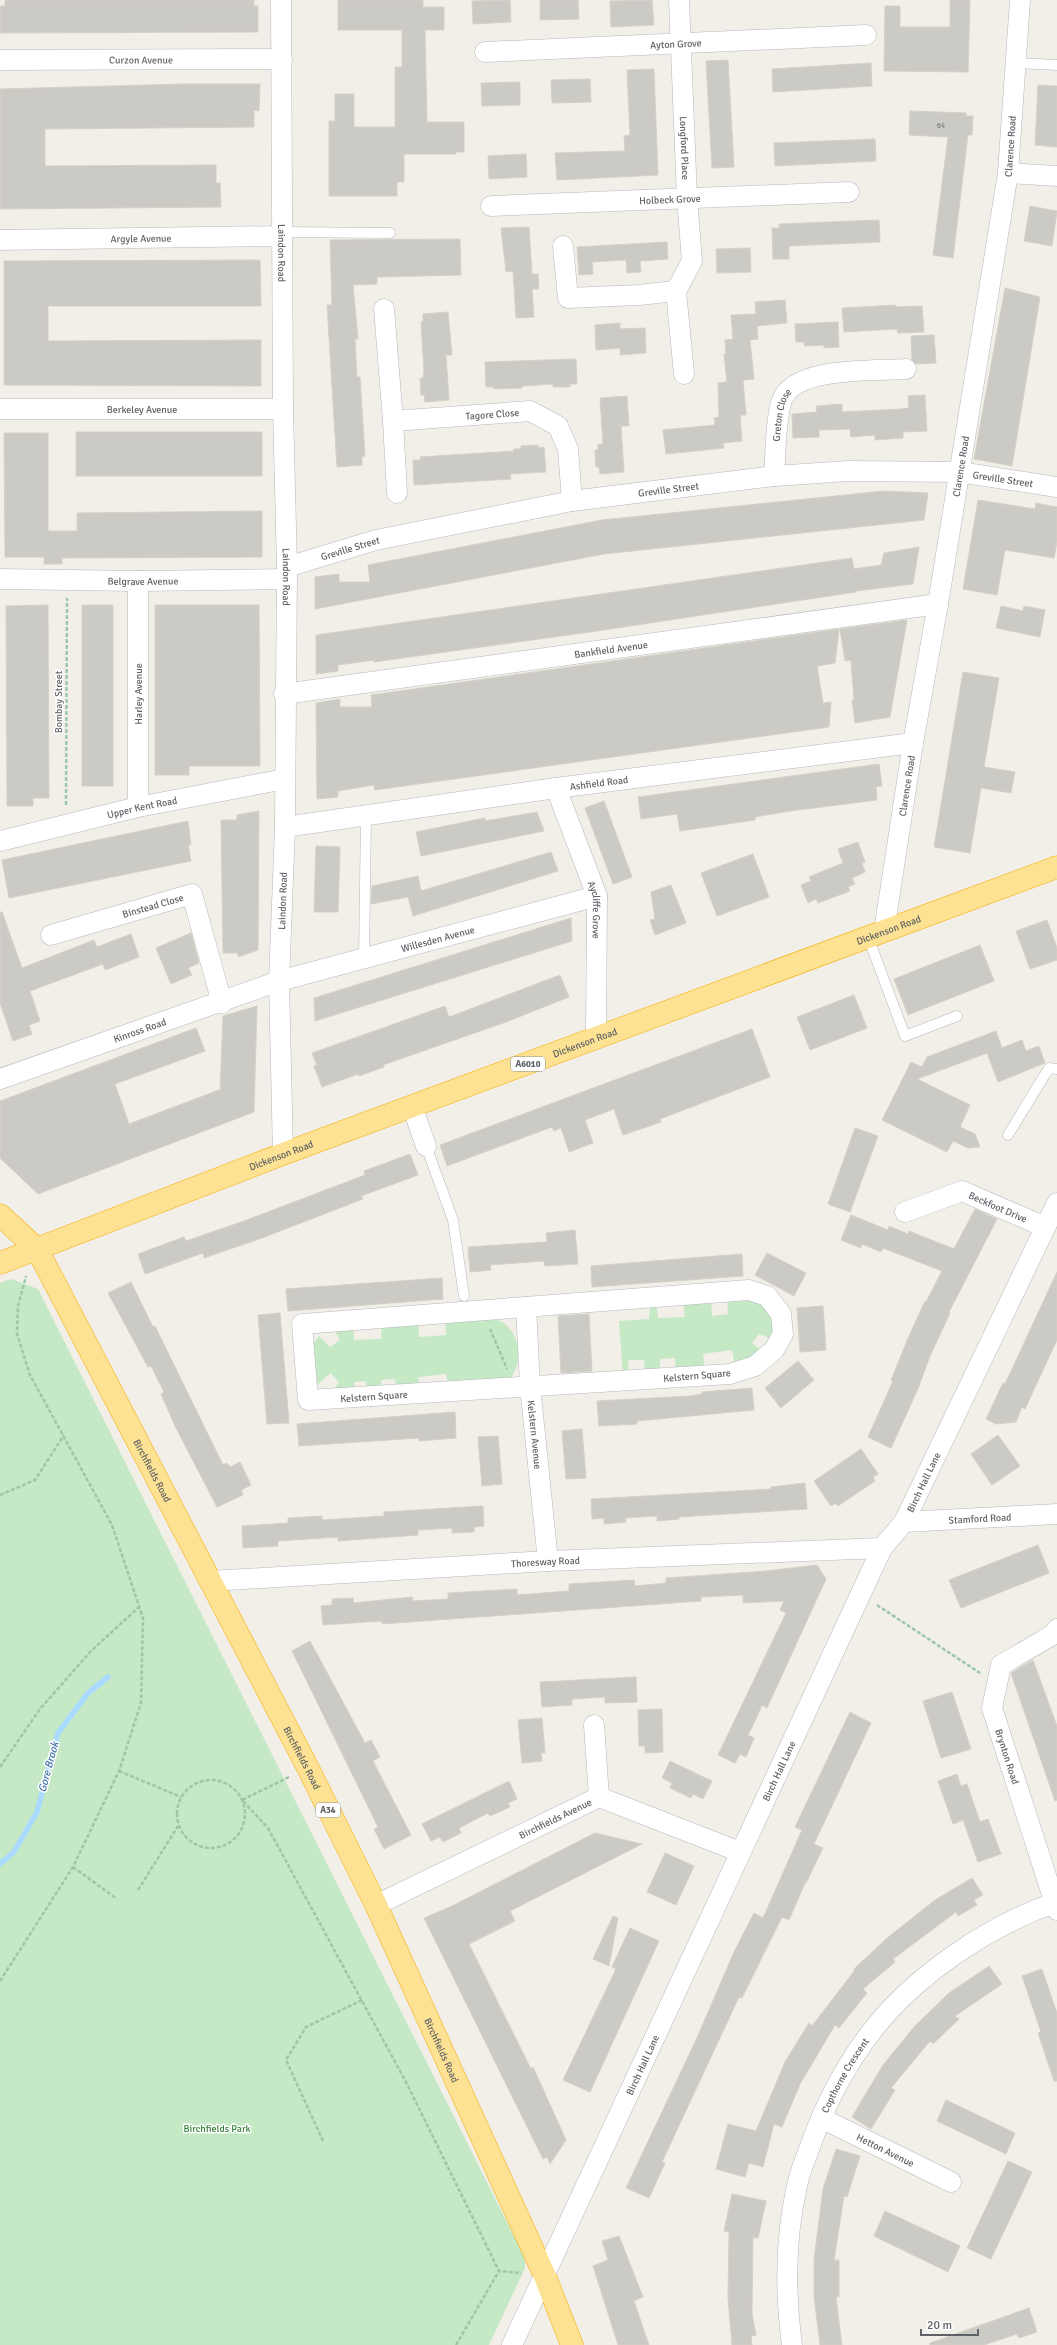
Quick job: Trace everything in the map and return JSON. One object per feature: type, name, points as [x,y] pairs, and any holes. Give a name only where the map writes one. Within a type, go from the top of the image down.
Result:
[{"type":"highway","name":"Dickenson Road","points":[[0,1263],[283,1154],[1057,867]]},
{"type":"highway","name":"A34","points":[[0,1215],[37,1249]]},
{"type":"highway","name":"Birchfields Road","points":[[37,1249],[308,1768],[376,1905],[544,2274],[572,2345]]},
{"type":"street","name":"Laindon Road","points":[[281,0],[283,409],[287,573],[284,694],[285,827],[279,981],[283,1154]]},
{"type":"street","name":"Longford Place","points":[[676,291],[692,261],[687,198],[679,0]]},
{"type":"street","name":"Clarence Road","points":[[876,934],[938,604],[1008,173],[1020,0]]},
{"type":"street","name":"Ayton Grove","points":[[485,52],[866,35]]},
{"type":"street","name":"Curzon Avenue","points":[[0,60],[282,59]]},
{"type":"street","points":[[1008,173],[1057,176]]},
{"type":"street","name":"Holbeck Grove","points":[[491,206],[849,192]]},
{"type":"street","name":"Argyle Avenue","points":[[0,240],[282,234]]},
{"type":"street","points":[[564,246],[568,306],[676,291],[684,374]]},
{"type":"street","points":[[384,309],[397,493]]},
{"type":"street","name":"Greton Close","points":[[774,476],[782,399],[799,381],[822,374],[868,364],[906,369]]},
{"type":"street","name":"Berkeley Avenue","points":[[0,409],[283,409]]},
{"type":"street","name":"Tagore Close","points":[[393,421],[530,411],[558,426],[568,449],[572,501]]},
{"type":"street","name":"Greville Street","points":[[287,573],[376,540],[572,501],[774,476],[848,471],[959,472],[1057,487]]},
{"type":"street","name":"Belgrave Avenue","points":[[0,579],[138,581],[287,573]]},
{"type":"street","name":"Harley Avenue","points":[[138,581],[138,807]]},
{"type":"street","name":"Bankfield Avenue","points":[[284,694],[938,604]]},
{"type":"street","name":"Ashfield Road","points":[[285,827],[556,788],[912,743]]},
{"type":"street","name":"Upper Kent Road","points":[[0,841],[138,807],[285,779]]},
{"type":"street","name":"Aycliffe Grove","points":[[556,788],[597,896],[596,1039]]},
{"type":"street","name":"Binstead Close","points":[[51,935],[192,894],[222,1003]]},
{"type":"street","name":"Willesden Avenue","points":[[279,981],[597,896]]},
{"type":"street","name":"Kinross Road","points":[[0,1079],[222,1003],[279,981]]},
{"type":"street","points":[[412,1106],[426,1146]]},
{"type":"street","name":"Beckfoot Drive","points":[[905,1212],[962,1192],[1045,1227]]},
{"type":"street","name":"Birch Hall Lane","points":[[512,2345],[860,1594],[882,1548],[904,1522],[1057,1203]]},
{"type":"street","name":"Kelstern Square","points":[[749,1290],[767,1296],[781,1314],[783,1334],[774,1350],[755,1366],[730,1374],[308,1400],[302,1324],[470,1306],[526,1307],[749,1290]]},
{"type":"street","name":"Kelstern Avenue","points":[[526,1307],[523,1387],[548,1561]]},
{"type":"street","name":"Stamford Road","points":[[904,1522],[1057,1514]]},
{"type":"street","name":"Thoresway Road","points":[[210,1581],[548,1561],[882,1548]]},
{"type":"street","name":"Brynton Road","points":[[1056,1633],[1002,1665],[992,1708],[1056,1905]]},
{"type":"street","points":[[594,1725],[599,1797]]},
{"type":"street","name":"Birchfields Avenue","points":[[376,1905],[599,1797],[676,1825],[740,1852]]},
{"type":"street","name":"Copthorne Crescent","points":[[792,2345],[788,2316],[787,2266],[793,2205],[797,2184],[821,2118],[866,2039],[888,2013],[918,1983],[972,1943],[1002,1926],[1056,1905]]},
{"type":"street","name":"Hetton Avenue","points":[[821,2118],[951,2182]]},
{"type":"lane","points":[[1015,63],[1057,65]]},
{"type":"lane","points":[[282,234],[390,232]]},
{"type":"lane","points":[[364,958],[366,816]]},
{"type":"lane","points":[[876,934],[905,1036],[957,1016]]},
{"type":"lane","points":[[1008,1135],[1049,1068],[1057,1069]]},
{"type":"lane","points":[[426,1146],[453,1220],[470,1306]]},
{"type":"path","name":"Bombay Street","points":[[66,825],[67,580]]},
{"type":"path","points":[[0,1981],[73,1868],[119,1771],[141,1703],[143,1618],[112,1524],[65,1435],[30,1375],[17,1334],[18,1306],[23,1284],[37,1249]]},
{"type":"path","points":[[470,1306],[523,1387]]},
{"type":"path","points":[[0,1495],[34,1480],[65,1435]]},
{"type":"path","points":[[860,1594],[997,1684]]},
{"type":"path","points":[[0,1767],[40,1709],[91,1651],[139,1607]]},
{"type":"path","points":[[242,1800],[308,1768]]},
{"type":"path","points":[[119,1771],[181,1797]]},
{"type":"path","points":[[242,1800],[245,1811],[244,1822],[240,1832],[223,1846],[202,1848],[191,1843],[178,1826],[177,1806],[181,1797],[188,1788],[207,1780],[228,1784],[268,1828],[406,2082],[499,2271]]},
{"type":"path","points":[[138,1890],[178,1826]]},
{"type":"path","points":[[73,1868],[117,1899]]},
{"type":"path","points":[[323,2141],[286,2060],[306,2027],[362,2000]]},
{"type":"path","points":[[499,2271],[544,2274]]},
{"type":"path","points":[[456,2345],[499,2271]]},
{"type":"green space","name":"Birchfields Park","points":[[11,1279],[38,1289],[525,2258],[525,2268],[489,2345],[0,2345],[0,1283]]},
{"type":"green space","points":[[727,1297],[763,1302],[766,1306],[773,1319],[774,1334],[772,1339],[759,1334],[752,1343],[763,1352],[735,1367],[732,1350],[703,1354],[705,1370],[676,1373],[675,1358],[660,1359],[660,1374],[645,1374],[644,1360],[628,1360],[629,1375],[623,1375],[619,1321],[649,1319],[650,1304],[656,1302],[658,1318],[685,1317],[683,1300],[711,1298],[712,1316],[728,1314]]},
{"type":"green space","points":[[492,1318],[508,1327],[514,1334],[517,1342],[518,1360],[511,1378],[449,1389],[446,1374],[418,1377],[420,1391],[396,1393],[395,1379],[381,1380],[382,1394],[367,1394],[366,1381],[354,1382],[354,1395],[329,1394],[339,1383],[331,1373],[318,1384],[315,1379],[314,1343],[319,1336],[330,1347],[340,1340],[333,1328],[353,1324],[354,1340],[381,1339],[382,1322],[418,1320],[419,1337],[446,1335],[445,1319]]},
{"type":"building","points":[[5,0],[254,0],[254,6],[258,6],[258,32],[0,33],[0,6],[5,6]]},
{"type":"building","points":[[338,0],[423,0],[423,7],[444,7],[444,30],[425,30],[427,122],[464,122],[464,152],[456,152],[456,154],[404,154],[404,182],[397,182],[397,196],[329,196],[329,121],[335,121],[335,94],[354,94],[354,127],[395,127],[395,67],[402,67],[402,30],[338,30]]},
{"type":"building","points":[[510,0],[511,22],[473,24],[472,1]]},
{"type":"building","points":[[540,0],[578,0],[579,19],[540,20]]},
{"type":"building","points":[[652,0],[654,25],[611,27],[610,1]]},
{"type":"building","points":[[950,0],[970,0],[968,72],[884,71],[885,6],[900,6],[900,27],[950,27]]},
{"type":"building","points":[[728,60],[734,167],[712,168],[706,61]]},
{"type":"building","points":[[871,63],[872,86],[773,92],[772,69]]},
{"type":"building","points":[[654,69],[658,175],[557,180],[555,153],[625,151],[624,136],[630,135],[627,70]]},
{"type":"building","points":[[590,79],[591,102],[552,103],[551,80]]},
{"type":"building","points":[[520,82],[520,105],[482,106],[481,83]]},
{"type":"building","points":[[182,84],[260,84],[259,111],[254,110],[254,127],[45,129],[45,166],[216,165],[216,183],[220,183],[221,207],[0,209],[0,89]]},
{"type":"building","points":[[1038,85],[1057,86],[1057,147],[1035,145]]},
{"type":"building","points":[[910,111],[966,113],[966,116],[973,116],[972,135],[968,135],[953,258],[933,255],[948,137],[909,135]]},
{"type":"building","points":[[875,139],[876,161],[775,166],[774,143]]},
{"type":"building","points":[[526,154],[527,177],[489,179],[488,156]]},
{"type":"building","points":[[1030,206],[1057,211],[1052,246],[1024,241]]},
{"type":"building","points":[[879,220],[880,242],[789,246],[789,259],[773,259],[772,228],[779,228],[779,224]]},
{"type":"building","points":[[529,227],[532,274],[538,274],[539,289],[532,289],[534,317],[516,318],[513,271],[506,272],[501,228]]},
{"type":"building","points":[[460,239],[461,275],[377,277],[377,284],[353,285],[358,339],[355,339],[357,377],[360,377],[365,456],[362,457],[362,465],[337,467],[327,305],[332,305],[330,240]]},
{"type":"building","points":[[667,242],[668,259],[640,261],[641,272],[627,273],[626,260],[592,262],[593,274],[579,275],[577,247]]},
{"type":"building","points":[[750,248],[751,272],[717,273],[716,249]]},
{"type":"building","points":[[260,260],[261,306],[48,306],[48,341],[261,340],[261,386],[4,385],[4,261]]},
{"type":"building","points":[[1005,288],[1040,297],[1012,466],[974,459]]},
{"type":"building","points":[[785,300],[787,323],[757,326],[758,339],[750,340],[754,379],[743,380],[746,415],[740,415],[742,441],[723,443],[724,448],[666,454],[663,430],[715,425],[714,418],[719,417],[718,383],[727,382],[724,354],[726,354],[725,340],[733,339],[731,315],[756,314],[755,302]]},
{"type":"building","points":[[896,305],[896,307],[922,306],[924,332],[898,333],[897,329],[844,332],[842,308]]},
{"type":"building","points":[[448,312],[452,355],[446,355],[449,400],[425,402],[424,395],[421,395],[420,378],[423,378],[424,371],[421,322],[423,322],[423,314]]},
{"type":"building","points":[[838,322],[839,347],[824,348],[824,345],[805,346],[804,342],[796,342],[795,324]]},
{"type":"building","points":[[620,323],[620,329],[645,328],[646,353],[620,355],[620,348],[596,350],[595,325]]},
{"type":"building","points":[[934,335],[936,363],[916,364],[912,360],[911,336]]},
{"type":"building","points":[[576,359],[577,384],[570,384],[570,387],[553,387],[553,384],[522,386],[522,388],[494,389],[494,387],[486,387],[485,362]]},
{"type":"building","points":[[925,395],[927,431],[903,432],[903,438],[875,440],[875,435],[851,437],[850,429],[819,430],[819,437],[793,438],[792,414],[817,412],[816,406],[842,404],[842,412],[901,409],[909,408],[908,396]]},
{"type":"building","points":[[627,396],[629,426],[621,426],[624,472],[600,474],[599,467],[596,467],[595,450],[598,450],[598,444],[603,444],[600,398]]},
{"type":"building","points":[[76,432],[262,432],[262,476],[76,476]]},
{"type":"building","points":[[4,433],[48,433],[48,531],[77,531],[77,513],[262,511],[262,557],[62,558],[62,564],[44,564],[44,557],[5,557]]},
{"type":"building","points":[[538,445],[538,448],[544,447],[546,472],[510,474],[511,479],[414,485],[413,460],[421,460],[420,457],[514,451],[514,449],[521,449],[521,446]]},
{"type":"building","points":[[884,491],[928,493],[924,520],[604,554],[315,609],[315,577],[339,574],[339,582],[370,582],[368,565],[602,520]]},
{"type":"building","points":[[978,500],[1035,509],[1036,503],[1057,507],[1057,542],[1054,558],[1005,550],[997,595],[963,589]]},
{"type":"building","points":[[919,547],[913,584],[856,591],[597,631],[374,662],[374,660],[338,665],[338,671],[316,674],[316,635],[852,558],[854,569],[881,565],[884,553]]},
{"type":"building","points":[[48,605],[49,798],[33,798],[33,806],[7,806],[6,606]]},
{"type":"building","points":[[82,605],[113,605],[113,786],[82,786]]},
{"type":"building","points":[[155,605],[259,605],[260,766],[189,766],[189,775],[155,775]]},
{"type":"building","points":[[1001,606],[1023,611],[1024,606],[1045,610],[1040,637],[996,628]]},
{"type":"building","points":[[907,620],[890,717],[855,723],[852,700],[854,700],[851,660],[845,661],[840,629]]},
{"type":"building","points":[[839,629],[835,663],[817,666],[823,703],[831,702],[829,727],[375,790],[374,785],[338,791],[338,797],[317,799],[316,703],[340,699],[340,707],[372,707],[371,695]]},
{"type":"building","points":[[963,672],[999,678],[984,767],[1015,772],[1011,793],[981,788],[970,853],[934,847]]},
{"type":"building","points":[[879,764],[882,786],[876,787],[877,800],[790,811],[755,817],[755,820],[680,831],[677,814],[641,819],[638,797]]},
{"type":"building","points":[[604,801],[632,877],[613,884],[585,808]]},
{"type":"building","points":[[259,811],[258,950],[238,957],[238,953],[223,953],[221,820],[237,820],[237,815]]},
{"type":"building","points":[[537,812],[544,831],[421,856],[416,832],[485,818],[485,821]]},
{"type":"building","points":[[188,821],[191,845],[188,845],[191,861],[9,898],[2,860]]},
{"type":"building","points":[[858,842],[865,862],[862,863],[865,872],[852,878],[855,884],[848,887],[850,891],[818,903],[816,899],[808,903],[801,885],[811,881],[809,877],[843,863],[838,849]]},
{"type":"building","points":[[316,846],[340,847],[338,912],[314,912]]},
{"type":"building","points":[[551,852],[558,871],[413,916],[408,897],[371,904],[372,886],[418,876],[421,891]]},
{"type":"building","points":[[753,854],[769,897],[717,916],[701,873]]},
{"type":"building","points":[[671,885],[686,923],[655,935],[650,920],[655,919],[651,892]]},
{"type":"building","points":[[0,912],[2,912],[22,968],[94,940],[97,947],[131,934],[139,957],[105,970],[103,964],[30,991],[40,1021],[29,1025],[32,1034],[13,1041],[0,1003]]},
{"type":"building","points":[[571,918],[572,941],[315,1021],[314,998]]},
{"type":"building","points":[[1047,920],[1057,948],[1057,960],[1030,969],[1016,931]]},
{"type":"building","points":[[191,933],[199,963],[188,968],[192,975],[171,984],[156,948]]},
{"type":"building","points":[[980,945],[994,981],[908,1015],[894,979]]},
{"type":"building","points":[[560,975],[569,997],[506,1022],[383,1065],[384,1067],[359,1076],[358,1074],[322,1087],[314,1066],[317,1065],[312,1053],[445,1006],[449,1017]]},
{"type":"building","points":[[854,995],[867,1028],[810,1050],[797,1017]]},
{"type":"building","points":[[257,1006],[254,1112],[38,1194],[0,1158],[0,1101],[196,1028],[205,1051],[115,1084],[129,1124],[219,1090],[220,1093],[223,1016]]},
{"type":"building","points":[[752,1029],[770,1077],[660,1119],[661,1122],[623,1135],[614,1109],[585,1120],[593,1143],[569,1152],[561,1128],[554,1131],[552,1127],[447,1166],[440,1145]]},
{"type":"building","points":[[996,1031],[1002,1048],[1022,1040],[1026,1051],[1039,1046],[1045,1063],[998,1082],[987,1053],[917,1079],[970,1105],[960,1127],[975,1134],[980,1147],[968,1148],[953,1141],[947,1152],[882,1120],[911,1062],[922,1067],[927,1057]]},
{"type":"building","points":[[855,1128],[878,1136],[850,1212],[828,1204]]},
{"type":"building","points":[[410,1154],[418,1175],[361,1196],[363,1199],[262,1238],[204,1258],[203,1253],[145,1274],[138,1254],[184,1237],[186,1241],[244,1221],[365,1175],[364,1171]]},
{"type":"building","points":[[975,1209],[997,1219],[949,1312],[950,1313],[930,1356],[917,1391],[891,1448],[868,1437],[893,1381],[891,1380],[909,1336],[925,1301],[926,1302],[942,1271],[883,1248],[881,1252],[862,1244],[861,1248],[841,1240],[851,1215],[888,1230],[889,1226],[908,1234],[909,1231],[954,1249]]},
{"type":"building","points":[[575,1230],[578,1264],[545,1266],[544,1261],[490,1265],[491,1270],[470,1272],[468,1247],[547,1242],[546,1233]]},
{"type":"building","points":[[767,1253],[806,1273],[794,1296],[755,1275]]},
{"type":"building","points":[[742,1254],[743,1276],[592,1287],[591,1266]]},
{"type":"building","points":[[1057,1272],[1057,1340],[1025,1409],[1022,1407],[1016,1422],[996,1424],[986,1419],[1003,1383],[1005,1384]]},
{"type":"building","points":[[442,1278],[443,1299],[288,1311],[286,1289]]},
{"type":"building","points":[[131,1282],[153,1327],[155,1326],[223,1465],[227,1463],[230,1467],[240,1462],[251,1485],[241,1490],[243,1495],[217,1507],[176,1428],[161,1394],[164,1392],[151,1366],[148,1367],[108,1293]]},
{"type":"building","points":[[823,1306],[826,1350],[800,1352],[797,1308]]},
{"type":"building","points":[[280,1313],[289,1423],[267,1424],[258,1315]]},
{"type":"building","points":[[589,1314],[592,1371],[561,1373],[558,1316]]},
{"type":"building","points":[[798,1361],[814,1380],[781,1408],[765,1388]]},
{"type":"building","points":[[752,1388],[754,1410],[637,1421],[637,1424],[599,1426],[597,1401],[690,1396],[702,1394],[702,1392]]},
{"type":"building","points":[[455,1412],[456,1438],[419,1441],[419,1438],[299,1446],[297,1424]]},
{"type":"building","points":[[582,1429],[586,1478],[566,1479],[562,1431]]},
{"type":"building","points":[[998,1435],[1020,1466],[992,1485],[971,1454]]},
{"type":"building","points":[[498,1436],[502,1484],[482,1486],[478,1437]]},
{"type":"building","points":[[861,1449],[878,1474],[873,1477],[875,1481],[838,1506],[836,1503],[831,1506],[814,1481]]},
{"type":"building","points":[[805,1483],[807,1509],[679,1517],[679,1519],[657,1521],[657,1516],[625,1518],[626,1522],[604,1524],[604,1518],[592,1519],[591,1499],[771,1489],[771,1487]]},
{"type":"building","points":[[483,1506],[484,1526],[474,1527],[474,1532],[452,1533],[452,1528],[418,1530],[418,1535],[338,1541],[338,1537],[278,1541],[278,1546],[243,1548],[242,1526],[288,1523],[288,1518],[322,1516],[322,1520],[384,1516],[384,1512]]},
{"type":"building","points":[[1038,1545],[1049,1573],[961,1608],[949,1580]]},
{"type":"building","points":[[817,1565],[826,1579],[767,1708],[762,1705],[748,1735],[754,1738],[746,1757],[740,1754],[735,1763],[718,1755],[786,1613],[780,1610],[784,1601],[743,1603],[743,1595],[701,1597],[701,1601],[382,1624],[382,1621],[323,1625],[321,1606],[332,1605],[332,1599],[353,1598],[354,1603],[412,1597],[413,1601],[448,1599],[448,1593],[517,1589],[517,1595],[569,1591],[569,1584],[634,1580],[635,1586],[666,1583],[666,1578],[766,1571]]},
{"type":"building","points":[[310,1641],[365,1743],[371,1740],[380,1757],[373,1761],[411,1835],[384,1849],[374,1829],[378,1827],[292,1651]]},
{"type":"building","points":[[1033,1660],[1057,1726],[1057,1800],[1055,1801],[1011,1673]]},
{"type":"building","points":[[636,1677],[637,1702],[605,1703],[605,1697],[572,1699],[572,1705],[542,1707],[540,1682]]},
{"type":"building","points":[[952,1692],[971,1749],[941,1758],[923,1701]]},
{"type":"building","points":[[662,1709],[663,1752],[645,1753],[645,1746],[639,1746],[638,1710]]},
{"type":"building","points":[[850,1712],[871,1723],[814,1844],[823,1848],[805,1883],[789,1920],[782,1917],[742,1998],[739,1997],[662,2162],[665,2163],[649,2198],[626,2188],[696,2040],[734,1952],[754,1913],[763,1918],[802,1830],[795,1827]]},
{"type":"building","points":[[542,1718],[545,1753],[541,1753],[542,1761],[522,1763],[518,1720]]},
{"type":"building","points":[[670,1761],[712,1781],[703,1799],[693,1794],[691,1798],[670,1788],[672,1783],[662,1778]]},
{"type":"building","points":[[957,1774],[961,1786],[967,1784],[980,1822],[988,1819],[1001,1854],[978,1862],[963,1820],[953,1824],[938,1781]]},
{"type":"building","points":[[509,1781],[517,1799],[508,1803],[510,1807],[490,1816],[488,1813],[459,1828],[461,1833],[443,1842],[440,1837],[431,1841],[422,1824]]},
{"type":"building","points":[[595,1833],[642,1844],[510,1911],[515,1921],[469,1944],[531,2069],[533,2067],[566,2140],[550,2164],[547,2157],[543,2159],[424,1918],[450,1907]]},
{"type":"building","points":[[665,1853],[694,1866],[676,1905],[647,1892]]},
{"type":"building","points":[[972,1878],[983,1895],[974,1900],[977,1905],[958,1916],[956,1912],[893,1959],[895,1962],[863,1989],[867,1993],[839,2028],[835,2025],[800,2084],[782,2127],[774,2124],[763,2167],[749,2163],[745,2177],[716,2169],[728,2124],[756,2131],[785,2062],[809,2023],[812,2026],[855,1970],[854,1969],[886,1939],[935,1900]]},
{"type":"building","points":[[613,1916],[618,1918],[609,1966],[593,1959]]},
{"type":"building","points":[[630,1928],[659,1941],[590,2092],[563,2080],[616,1969],[612,1967]]},
{"type":"building","points":[[989,1966],[1002,1984],[955,2016],[959,2019],[933,2044],[930,2041],[891,2088],[895,2090],[871,2129],[852,2117],[883,2065],[915,2026],[949,1993]]},
{"type":"building","points":[[1042,1969],[1057,2013],[1057,2081],[1054,2081],[1038,2033],[1041,2032],[1022,1976]]},
{"type":"building","points":[[946,2100],[1015,2133],[1006,2154],[937,2121]]},
{"type":"building","points":[[836,2149],[860,2156],[847,2197],[844,2196],[834,2260],[839,2260],[839,2297],[836,2297],[842,2345],[820,2345],[814,2296],[814,2260],[823,2189]]},
{"type":"building","points":[[1008,2161],[1032,2172],[991,2259],[967,2248]]},
{"type":"building","points":[[732,2194],[766,2201],[758,2238],[753,2237],[752,2314],[756,2335],[751,2336],[752,2345],[732,2345],[728,2298],[729,2232],[724,2231]]},
{"type":"building","points":[[885,2211],[960,2246],[948,2272],[874,2236]]},
{"type":"building","points":[[619,2236],[643,2297],[634,2301],[649,2345],[618,2345],[593,2266],[608,2260],[602,2241]]},
{"type":"building","points":[[1029,2308],[1037,2332],[1019,2338],[1017,2334],[984,2345],[930,2345],[930,2343]]},
{"type":"waterway","name":"Gore Brook","points":[[0,1864],[14,1852],[37,1812],[58,1733],[88,1693],[108,1677]]}]
